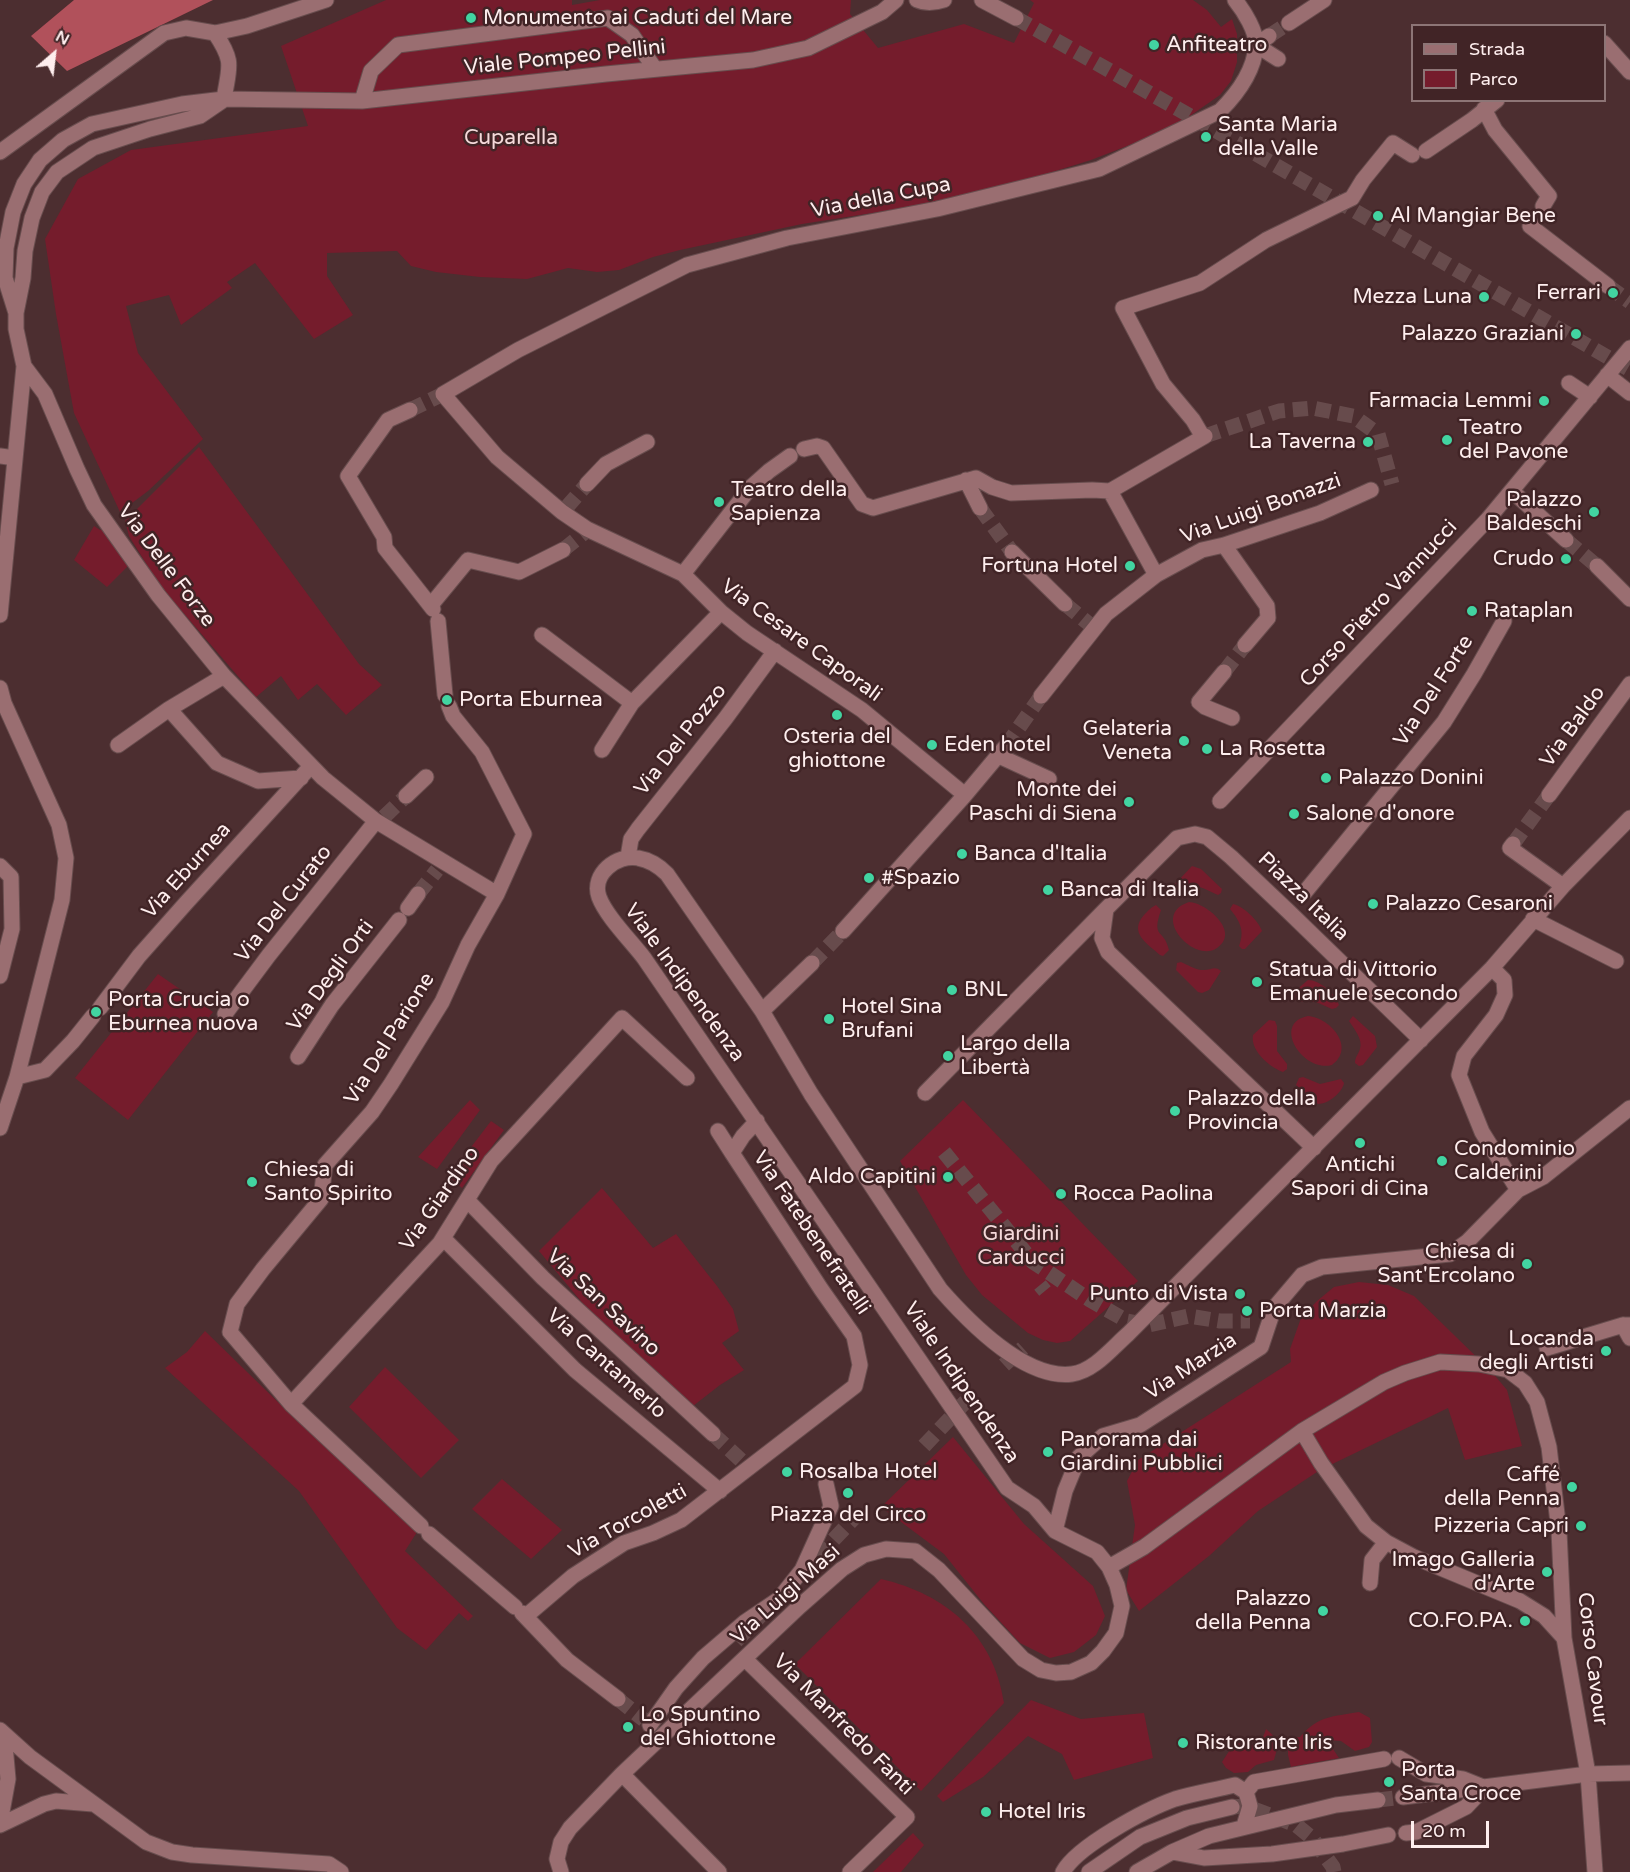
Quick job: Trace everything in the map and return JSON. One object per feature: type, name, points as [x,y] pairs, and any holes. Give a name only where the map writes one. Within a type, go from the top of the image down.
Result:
[{"type":"street","points":[[0,152],[164,33],[186,28],[215,33],[247,26],[326,0]]},
{"type":"street","name":"Viale Pompeo Pellini","points":[[16,314],[5,278],[6,248],[13,212],[24,184],[39,160],[63,140],[92,124],[182,104],[224,99],[362,101],[753,60],[808,48],[882,12],[896,0]]},
{"type":"street","points":[[917,0],[923,3],[944,0]]},
{"type":"street","points":[[982,0],[1016,18]]},
{"type":"street","points":[[1235,0],[1241,7],[1252,31],[1278,59]]},
{"type":"street","points":[[1289,23],[1324,0]]},
{"type":"street","points":[[362,101],[371,70],[398,45],[608,18],[632,35],[655,69]]},
{"type":"street","points":[[215,33],[225,48],[230,62],[224,99]]},
{"type":"street","name":"Via della Cupa","points":[[443,394],[518,350],[687,265],[787,238],[937,209],[1100,169],[1220,111],[1233,98],[1249,71],[1262,40]]},
{"type":"street","points":[[1606,44],[1630,72]]},
{"type":"street","name":"Viale Pompeo Pellini","points":[[0,615],[8,457],[24,366],[16,329],[16,314],[32,218],[42,192],[57,172],[93,148],[150,129],[200,116],[224,99]]},
{"type":"street","points":[[682,574],[750,488],[769,471],[797,452],[817,446],[823,448],[862,504],[873,508],[976,478],[992,487],[1011,493],[1110,491],[1204,437],[1163,384],[1123,308],[1200,283],[1266,240],[1352,198],[1363,180],[1393,143],[1419,153],[1472,120],[1491,105],[1495,130],[1549,196],[1543,206]]},
{"type":"street","points":[[1531,224],[1530,226],[1608,286]]},
{"type":"street","name":"Corso Pietro Vannucci","points":[[1220,801],[1466,543],[1630,348]]},
{"type":"street","name":"Via Delle Forze","points":[[24,366],[45,394],[94,505],[158,595],[306,772],[380,820],[441,866],[497,894]]},
{"type":"street","points":[[1607,375],[1630,393]]},
{"type":"street","points":[[1569,383],[1590,397]]},
{"type":"street","name":"Via Cesare Caporali","points":[[443,394],[497,458],[564,510],[586,531],[682,574],[721,612],[862,710],[965,795]]},
{"type":"street","points":[[410,410],[388,420],[348,476],[384,537],[386,548],[434,612],[447,700],[453,716],[482,752],[524,834],[497,894]]},
{"type":"street","points":[[587,484],[606,464],[647,442]]},
{"type":"street","points":[[966,480],[980,507]]},
{"type":"street","name":"Via Luigi Bonazzi","points":[[1041,696],[1106,614],[1156,575],[1202,550],[1224,546],[1320,513],[1371,490]]},
{"type":"street","points":[[1110,491],[1156,575]]},
{"type":"street","points":[[1512,491],[1566,540]]},
{"type":"street","points":[[1224,546],[1267,606],[1268,618],[1245,645]]},
{"type":"street","points":[[1012,552],[1065,604]]},
{"type":"street","points":[[434,612],[468,560],[519,572],[558,553]]},
{"type":"street","points":[[1597,566],[1630,599]]},
{"type":"street","points":[[602,750],[632,703],[721,612]]},
{"type":"street","name":"Via Del Forte","points":[[1305,892],[1444,722],[1504,621]]},
{"type":"street","points":[[542,635],[632,703]]},
{"type":"street","name":"Via Del Pozzo","points":[[628,857],[631,839],[638,829],[725,720],[775,651]]},
{"type":"street","points":[[1224,672],[1199,702],[1205,707],[1232,718]]},
{"type":"street","points":[[118,745],[169,709],[224,676]]},
{"type":"street","name":"Via Baldo","points":[[1549,795],[1630,684]]},
{"type":"street","points":[[0,688],[4,703],[59,825],[66,858],[63,900],[17,1077],[0,1128]]},
{"type":"street","points":[[169,709],[217,763],[258,781],[306,772]]},
{"type":"street","points":[[843,931],[1002,751],[1049,779]]},
{"type":"street","name":"Via Eburnea","points":[[17,1077],[45,1070],[73,1041],[140,956],[306,772]]},
{"type":"street","points":[[406,796],[426,777]]},
{"type":"street","points":[[1106,909],[1102,938],[1108,952],[1314,1148],[1492,968],[1563,886],[1630,818]]},
{"type":"street","name":"Via Del Curato","points":[[225,1014],[269,956],[380,820]]},
{"type":"street","name":"Piazza Italia","points":[[1106,909],[1177,838],[1195,834],[1207,837],[1288,911],[1421,1040]]},
{"type":"street","points":[[1513,844],[1510,848],[1563,886]]},
{"type":"street","name":"Viale Indipendenza","points":[[1109,1567],[1097,1552],[1055,1532],[1034,1506],[1007,1488],[644,958],[605,909],[598,895],[600,877],[606,868],[628,857],[649,861],[659,866],[667,874],[762,1011],[811,1094],[939,1289],[965,1317],[1002,1349],[1051,1373],[1073,1374],[1090,1367],[1128,1334],[1314,1148]]},
{"type":"street","points":[[0,866],[11,877],[12,929],[0,976]]},
{"type":"street","points":[[408,908],[418,894]]},
{"type":"street","name":"Via Del Parione","points":[[497,894],[468,945],[442,1002],[372,1112],[325,1165],[321,1199],[237,1304],[230,1332],[291,1404],[425,1530],[521,1612],[567,1659],[618,1699]]},
{"type":"street","points":[[926,1093],[1106,909]]},
{"type":"street","points":[[1533,919],[1616,961]]},
{"type":"street","name":"Via Degli Orti","points":[[298,1057],[332,1005],[399,920]]},
{"type":"street","points":[[762,1011],[812,963]]},
{"type":"street","points":[[1492,968],[1504,980],[1505,995],[1496,1015],[1464,1056],[1459,1075],[1482,1132],[1518,1190]]},
{"type":"street","name":"Via Giardino","points":[[291,1404],[443,1238],[490,1161],[622,1018],[687,1078]]},
{"type":"street","name":"Via Marzia","points":[[1055,1532],[1065,1491],[1079,1457],[1103,1436],[1140,1425],[1261,1347],[1274,1308],[1302,1275],[1322,1267],[1450,1254],[1467,1242],[1518,1190],[1543,1177],[1630,1108]]},
{"type":"street","name":"Via Fatebenefratelli","points":[[732,1153],[757,1121]]},
{"type":"street","name":"Via Fatebenefratelli","points":[[718,1131],[854,1336]]},
{"type":"street","name":"Via San Savino","points":[[467,1200],[543,1278],[713,1434]]},
{"type":"street","name":"Via Cantamerlo","points":[[443,1238],[575,1371],[720,1491]]},
{"type":"street","points":[[1547,1348],[1628,1329]]},
{"type":"street","name":"Via Torcoletti","points":[[521,1612],[624,1543],[681,1520],[720,1491],[747,1466],[855,1386],[861,1365],[854,1336]]},
{"type":"street","name":"Corso Cavour","points":[[1302,1431],[1384,1382],[1440,1362],[1502,1368],[1526,1383],[1537,1402],[1550,1447],[1559,1531],[1564,1638],[1588,1774],[1595,1872]]},
{"type":"street","points":[[1109,1567],[1144,1547],[1302,1431],[1321,1463],[1365,1526],[1386,1542],[1414,1557],[1512,1598],[1544,1616],[1564,1638]]},
{"type":"street","points":[[663,1736],[647,1722],[703,1658],[745,1622],[779,1599],[802,1570],[831,1506],[826,1484]]},
{"type":"street","points":[[1370,1583],[1372,1560],[1386,1542]]},
{"type":"street","name":"Via Luigi Masi","points":[[561,1872],[557,1859],[561,1842],[570,1828],[622,1774],[800,1606],[842,1569],[864,1555],[886,1548],[915,1551],[939,1570],[1023,1659],[1041,1670],[1056,1674],[1071,1672],[1091,1663],[1116,1634],[1122,1606],[1117,1585],[1109,1567]]},
{"type":"street","name":"Via Manfredo Fanti","points":[[745,1659],[907,1816],[850,1872]]},
{"type":"street","points":[[2,1732],[30,1757],[146,1842],[172,1852],[192,1855],[329,1864],[341,1872]]},
{"type":"street","points":[[0,1824],[8,1779],[2,1732]]},
{"type":"street","points":[[1399,1758],[1426,1774],[1463,1779],[1485,1787]]},
{"type":"street","points":[[1246,1792],[1254,1782],[1384,1759]]},
{"type":"street","points":[[1403,1797],[1588,1774],[1630,1773]]},
{"type":"street","points":[[622,1774],[719,1872]]},
{"type":"street","points":[[1063,1872],[1078,1853],[1123,1824],[1174,1800],[1235,1785],[1246,1792],[1250,1806],[1244,1826]]},
{"type":"street","points":[[1406,1833],[1416,1832],[1466,1807],[1485,1787]]},
{"type":"street","points":[[1137,1872],[1172,1852],[1209,1836],[1336,1805],[1378,1800]]},
{"type":"street","points":[[0,1824],[56,1801],[93,1804]]},
{"type":"street","points":[[1089,1872],[1140,1837],[1187,1818],[1232,1807]]},
{"type":"street","points":[[1172,1852],[1204,1858],[1272,1854],[1388,1835]]},
{"type":"green space","name":"Cuparella","points":[[386,0],[572,0],[572,5],[600,0],[851,0],[850,14],[878,48],[964,24],[1014,43],[1034,3],[1030,0],[1193,0],[1207,10],[1221,27],[1232,19],[1237,34],[1237,62],[1231,81],[1220,95],[1171,129],[1091,160],[968,198],[802,224],[680,250],[619,270],[597,272],[568,268],[527,279],[436,272],[411,266],[397,251],[327,253],[327,276],[353,315],[314,339],[255,263],[227,282],[232,288],[181,325],[169,295],[126,306],[138,353],[203,439],[148,491],[120,512],[74,413],[45,239],[78,179],[131,150],[308,126],[281,46]]},
{"type":"green space","points":[[199,447],[359,664],[382,685],[346,715],[317,684],[298,700],[281,676],[256,697],[160,586],[129,536],[125,521]]},
{"type":"green space","points":[[94,526],[100,530],[105,527],[128,566],[107,587],[74,560]]},
{"type":"green space","points":[[1192,866],[1201,869],[1222,889],[1221,893],[1218,895],[1195,886],[1176,887],[1175,884]]},
{"type":"green space","points":[[1189,902],[1204,907],[1219,919],[1225,934],[1217,948],[1208,951],[1197,949],[1187,944],[1179,936],[1173,917],[1178,908]]},
{"type":"green space","points":[[1233,904],[1250,914],[1262,931],[1245,949],[1239,946],[1241,931],[1239,922],[1230,909]]},
{"type":"green space","points":[[1156,905],[1161,910],[1158,930],[1169,950],[1163,956],[1145,942],[1138,927],[1144,915]]},
{"type":"green space","points":[[1181,962],[1198,969],[1214,968],[1221,971],[1209,990],[1202,993],[1198,992],[1176,970],[1177,963]]},
{"type":"green space","points":[[158,974],[213,1012],[128,1120],[75,1078]]},
{"type":"green space","points":[[1308,980],[1317,982],[1326,988],[1339,1005],[1332,1009],[1316,1002],[1297,1001],[1294,998],[1295,991]]},
{"type":"green space","points":[[1308,1016],[1325,1022],[1338,1035],[1342,1050],[1339,1058],[1332,1065],[1311,1062],[1295,1046],[1292,1028],[1297,1020]]},
{"type":"green space","points":[[1353,1016],[1375,1036],[1377,1047],[1363,1065],[1359,1066],[1355,1063],[1361,1045],[1349,1021]]},
{"type":"green space","points":[[1269,1020],[1275,1021],[1277,1026],[1277,1051],[1287,1064],[1287,1069],[1283,1072],[1272,1066],[1254,1046],[1253,1035]]},
{"type":"green space","points":[[1303,1077],[1320,1084],[1341,1079],[1344,1083],[1334,1097],[1318,1104],[1296,1085],[1299,1078]]},
{"type":"green space","points":[[470,1100],[480,1110],[437,1169],[418,1157]]},
{"type":"green space","name":"Giardini Carducci","points":[[963,1100],[1138,1281],[1070,1341],[1057,1343],[1028,1333],[982,1295],[966,1275],[900,1161]]},
{"type":"green space","points":[[491,1121],[504,1130],[462,1188],[449,1176]]},
{"type":"green space","points":[[602,1188],[653,1248],[676,1234],[733,1309],[739,1331],[722,1343],[744,1370],[693,1406],[590,1312],[539,1251]]},
{"type":"green space","points":[[1359,1282],[1388,1285],[1414,1296],[1491,1371],[1507,1390],[1522,1446],[1465,1460],[1448,1408],[1320,1470],[1258,1511],[1209,1556],[1139,1611],[1126,1590],[1135,1525],[1127,1481],[1138,1460],[1291,1362],[1290,1349],[1301,1318],[1334,1287]]},
{"type":"green space","points":[[205,1331],[282,1406],[294,1412],[417,1532],[405,1551],[473,1616],[468,1621],[459,1613],[426,1650],[397,1628],[299,1491],[165,1368],[187,1352]]},
{"type":"green space","points":[[385,1367],[459,1440],[421,1478],[349,1407]]},
{"type":"green space","points":[[953,1437],[1024,1524],[1093,1586],[1105,1616],[1096,1635],[1074,1652],[1050,1658],[1020,1643],[984,1604],[944,1554],[881,1507]]},
{"type":"green space","points":[[502,1479],[562,1530],[531,1559],[472,1509]]},
{"type":"green space","points":[[881,1579],[926,1595],[963,1621],[978,1638],[990,1657],[999,1679],[1004,1703],[921,1791],[795,1664]]},
{"type":"green space","points":[[1031,1700],[1081,1719],[1144,1713],[1153,1758],[1074,1780],[1062,1754],[1028,1736],[983,1777],[943,1802],[937,1796]]},
{"type":"green space","points":[[1359,1712],[1370,1718],[1372,1742],[1369,1747],[1355,1751],[1341,1741],[1327,1740],[1339,1758],[1291,1767],[1288,1738],[1300,1737],[1313,1725],[1326,1718]]},
{"type":"green space","points":[[1266,1729],[1277,1743],[1274,1760],[1256,1765],[1248,1772],[1234,1773],[1226,1768],[1222,1762],[1235,1742],[1246,1745],[1255,1744],[1264,1735]]},
{"type":"green space","points":[[913,1833],[924,1845],[901,1872],[873,1872]]},
{"type":"shaded area","points":[[74,0],[213,0],[67,71],[31,36]]},
{"type":"tunnel","points":[[1016,18],[1630,370]]},
{"type":"tunnel","points":[[1269,36],[1289,23]]},
{"type":"tunnel","points":[[1608,286],[1630,302]]},
{"type":"tunnel","points":[[410,410],[443,394]]},
{"type":"tunnel","points":[[1205,436],[1279,411],[1313,408],[1353,416],[1378,434],[1392,484]]},
{"type":"tunnel","points":[[566,508],[587,484]]},
{"type":"tunnel","points":[[980,508],[1012,552]]},
{"type":"tunnel","points":[[563,550],[584,533]]},
{"type":"tunnel","points":[[1566,540],[1597,566]]},
{"type":"tunnel","points":[[1065,604],[1094,628]]},
{"type":"tunnel","points":[[1224,672],[1245,645]]},
{"type":"tunnel","points":[[1006,746],[1041,696]]},
{"type":"tunnel","points":[[1513,844],[1549,795]]},
{"type":"tunnel","points":[[384,817],[406,796]]},
{"type":"tunnel","points":[[418,894],[437,870]]},
{"type":"tunnel","points":[[812,963],[843,931]]},
{"type":"tunnel","points":[[944,1152],[1033,1262],[1090,1300],[1127,1321],[1148,1325],[1189,1316],[1220,1321],[1250,1321]]},
{"type":"tunnel","points":[[1040,1285],[1045,1291]]},
{"type":"tunnel","points":[[1004,1365],[1023,1348]]},
{"type":"tunnel","points":[[924,1446],[969,1398]]},
{"type":"tunnel","points":[[713,1434],[745,1464]]},
{"type":"tunnel","points":[[802,1573],[856,1516]]},
{"type":"tunnel","points":[[736,1641],[762,1614]]},
{"type":"tunnel","points":[[618,1699],[644,1720]]},
{"type":"tunnel","points":[[1378,1800],[1403,1797]]},
{"type":"tunnel","points":[[1232,1807],[1246,1806],[1296,1825],[1312,1838],[1333,1867],[1334,1872]]},
{"type":"place","name":"Monumento ai Caduti del Mare","points":[[471,18]]},
{"type":"place","name":"Anfiteatro","points":[[1154,45]]},
{"type":"place","name":"Santa Maria della Valle","points":[[1206,137]]},
{"type":"place","name":"Al Mangiar Bene","points":[[1378,216]]},
{"type":"place","name":"Ferrari","points":[[1613,293]]},
{"type":"place","name":"Mezza Luna","points":[[1484,297]]},
{"type":"place","name":"Palazzo Graziani","points":[[1576,334]]},
{"type":"place","name":"Farmacia Lemmi","points":[[1544,401]]},
{"type":"place","name":"Teatro del Pavone","points":[[1447,440]]},
{"type":"place","name":"La Taverna","points":[[1368,442]]},
{"type":"place","name":"Teatro della Sapienza","points":[[719,502]]},
{"type":"place","name":"Palazzo Baldeschi","points":[[1594,512]]},
{"type":"place","name":"Crudo","points":[[1566,559]]},
{"type":"place","name":"Fortuna Hotel","points":[[1130,566]]},
{"type":"place","name":"Rataplan","points":[[1472,611]]},
{"type":"place","name":"Porta Eburnea","points":[[447,700]]},
{"type":"place","name":"Osteria del ghiottone","points":[[837,715]]},
{"type":"place","name":"Gelateria Veneta","points":[[1184,741]]},
{"type":"place","name":"Eden hotel","points":[[932,745]]},
{"type":"place","name":"La Rosetta","points":[[1207,749]]},
{"type":"place","name":"Palazzo Donini","points":[[1326,778]]},
{"type":"place","name":"Monte dei Paschi di Siena","points":[[1129,802]]},
{"type":"place","name":"Salone d'onore","points":[[1294,814]]},
{"type":"place","name":"Banca d'Italia","points":[[962,854]]},
{"type":"place","name":"#Spazio","points":[[869,878]]},
{"type":"place","name":"Banca di Italia","points":[[1048,890]]},
{"type":"place","name":"Palazzo Cesaroni","points":[[1373,904]]},
{"type":"place","name":"Statua di Vittorio Emanuele secondo","points":[[1257,982]]},
{"type":"place","name":"BNL","points":[[952,990]]},
{"type":"place","name":"Porta Crucia o Eburnea nuova","points":[[96,1012]]},
{"type":"place","name":"Hotel Sina Brufani","points":[[829,1019]]},
{"type":"place","name":"Largo della Libertà","points":[[948,1056]]},
{"type":"place","name":"Palazzo della Provincia","points":[[1175,1111]]},
{"type":"place","name":"Antichi Sapori di Cina","points":[[1360,1143]]},
{"type":"place","name":"Condominio Calderini","points":[[1442,1161]]},
{"type":"place","name":"Aldo Capitini","points":[[948,1177]]},
{"type":"place","name":"Chiesa di Santo Spirito","points":[[252,1182]]},
{"type":"place","name":"Rocca Paolina","points":[[1061,1194]]},
{"type":"place","name":"Chiesa di Sant'Ercolano","points":[[1527,1264]]},
{"type":"place","name":"Punto di Vista","points":[[1240,1294]]},
{"type":"place","name":"Porta Marzia","points":[[1247,1311]]},
{"type":"place","name":"Locanda degli Artisti","points":[[1606,1351]]},
{"type":"place","name":"Panorama dai Giardini Pubblici","points":[[1048,1452]]},
{"type":"place","name":"Rosalba Hotel","points":[[787,1472]]},
{"type":"place","name":"Caffé della Penna","points":[[1572,1487]]},
{"type":"place","name":"Piazza del Circo","points":[[848,1493]]},
{"type":"place","name":"Pizzeria Capri","points":[[1581,1526]]},
{"type":"place","name":"Imago Galleria d'Arte","points":[[1547,1572]]},
{"type":"place","name":"Palazzo della Penna","points":[[1323,1611]]},
{"type":"place","name":"CO.FO.PA.","points":[[1525,1621]]},
{"type":"place","name":"Lo Spuntino del Ghiottone","points":[[628,1727]]},
{"type":"place","name":"Ristorante Iris","points":[[1183,1743]]},
{"type":"place","name":"Porta Santa Croce","points":[[1389,1782]]},
{"type":"place","name":"Hotel Iris","points":[[986,1812]]}]
